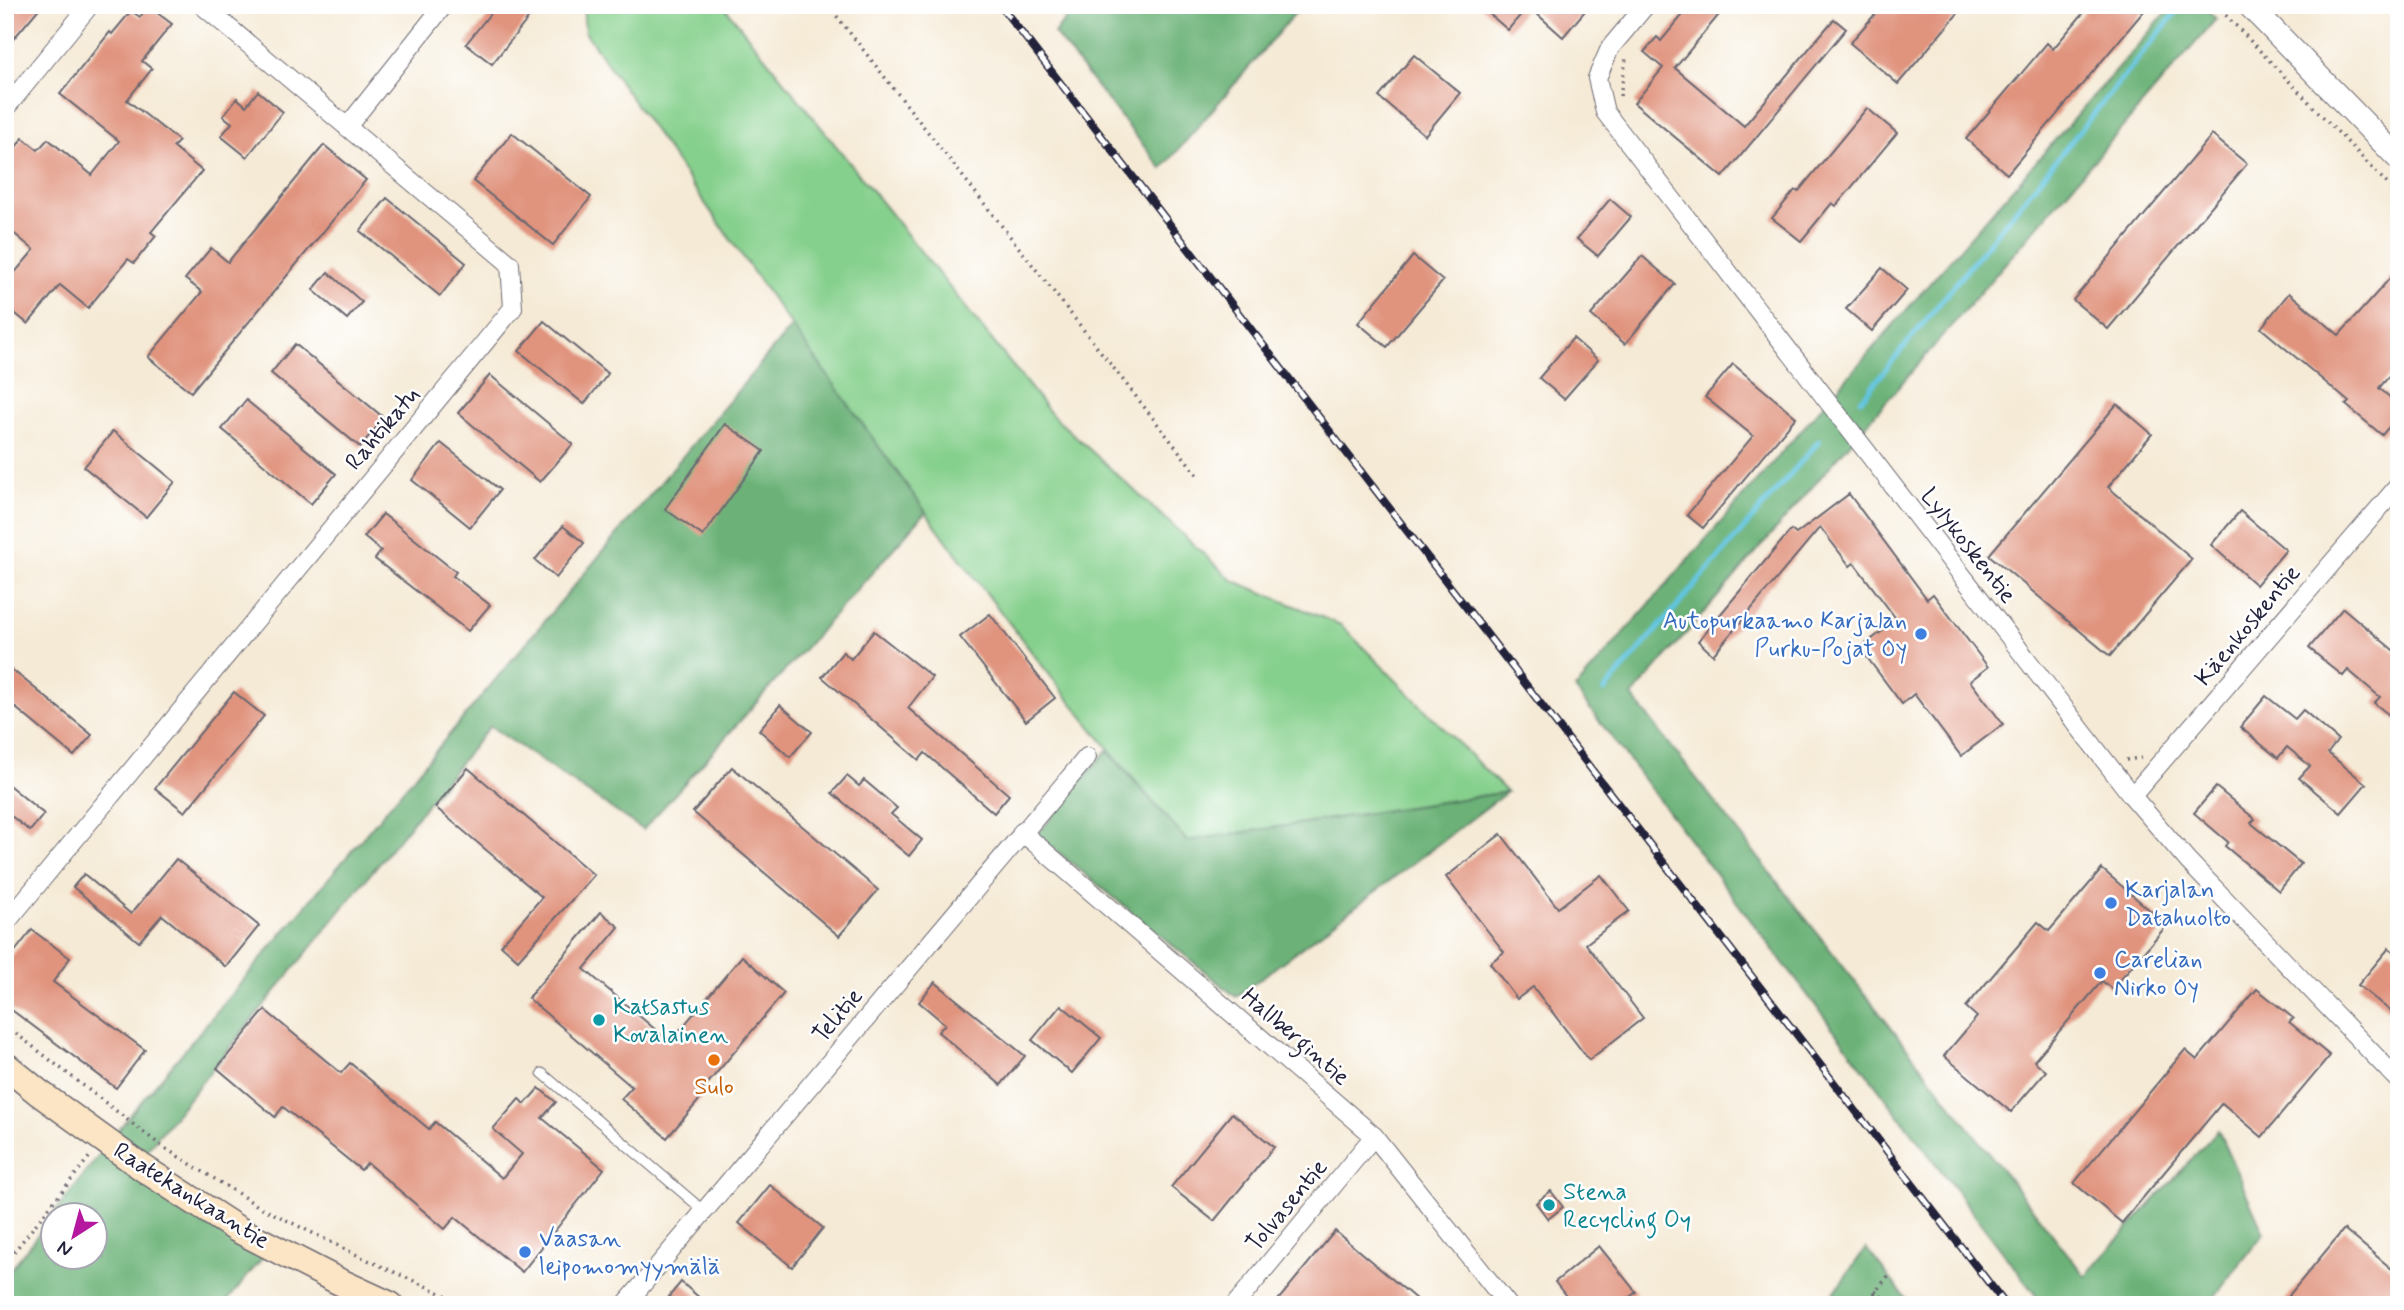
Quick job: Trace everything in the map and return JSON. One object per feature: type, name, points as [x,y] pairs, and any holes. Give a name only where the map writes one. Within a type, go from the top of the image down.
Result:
[{"type":"main road","name":"Raatekankaantie","points":[[5,1065],[144,1168],[237,1229],[390,1305]]},
{"type":"street","points":[[5,109],[90,5]]},
{"type":"street","name":"Rahtikatu","points":[[5,924],[513,308],[510,264],[202,5]]},
{"type":"street","points":[[347,127],[444,5]]},
{"type":"street","name":"Lylykoskentie","points":[[1646,5],[1610,48],[1597,78],[1605,112],[2139,789],[2188,861],[2399,1081]]},
{"type":"street","points":[[2249,5],[2399,159]]},
{"type":"street","name":"Käenkoskentie","points":[[2139,789],[2399,485]]},
{"type":"street","name":"Telitie","points":[[625,1305],[1087,757]]},
{"type":"street","name":"Hallbergintie","points":[[1022,832],[1374,1136],[1508,1305]]},
{"type":"street","name":"Tolvasentie","points":[[1235,1305],[1374,1136]]},
{"type":"lane","points":[[542,1073],[704,1211]]},
{"type":"path","points":[[828,5],[1200,478]]},
{"type":"path","points":[[2216,5],[2399,196]]},
{"type":"path","points":[[1619,108],[1627,54]]},
{"type":"path","points":[[2126,760],[2139,789]]},
{"type":"path","points":[[5,1025],[160,1145],[258,1206],[467,1305]]},
{"type":"path","points":[[5,1263],[96,1150]]},
{"type":"path","points":[[1865,1305],[1888,1276]]},
{"type":"path","points":[[1875,1291],[1891,1305]]},
{"type":"green space","points":[[583,5],[723,5],[1052,415],[1232,580],[1341,625],[1507,792],[1186,841],[1105,745],[1027,646],[876,444],[585,32]]},
{"type":"green space","points":[[1078,5],[1302,5],[1162,169],[1054,33]]},
{"type":"green space","points":[[2173,5],[2202,5],[2216,19],[1632,696],[2085,1276],[2218,1130],[2264,1233],[2208,1305],[2043,1305],[1575,689]]},
{"type":"green space","points":[[792,326],[926,512],[643,830],[490,726],[138,1161],[268,1251],[224,1305],[5,1305],[5,1277],[38,1234],[38,1272],[108,1272],[108,1202],[63,1202],[130,1115]]},
{"type":"green space","points":[[1107,750],[1187,841],[1507,792],[1236,997],[1037,835]]},
{"type":"green space","points":[[1866,1248],[1911,1305],[1825,1305]]},
{"type":"building","points":[[5,5],[42,5],[5,49]]},
{"type":"building","points":[[497,5],[539,5],[492,64],[466,44]]},
{"type":"building","points":[[1479,5],[1590,5],[1563,37],[1528,6],[1508,30]]},
{"type":"building","points":[[1691,5],[1727,5],[1675,68],[1744,126],[1834,19],[1846,29],[1723,177],[1634,103],[1663,68],[1644,52],[1657,37],[1661,41]]},
{"type":"building","points":[[1883,5],[1965,5],[1898,84],[1850,43]]},
{"type":"building","points":[[2090,5],[2149,5],[2007,174],[1966,139],[2047,43],[2053,49]]},
{"type":"building","points":[[148,6],[172,24],[142,61],[152,69],[127,100],[179,141],[173,147],[202,171],[151,232],[156,236],[134,263],[128,259],[88,308],[60,285],[28,324],[5,305],[5,284],[34,250],[5,226],[5,160],[23,138],[38,150],[48,139],[92,175],[119,141],[60,94],[110,32],[112,34],[131,11],[140,17]]},
{"type":"building","points":[[1414,55],[1460,93],[1425,135],[1379,97]]},
{"type":"building","points":[[258,91],[283,112],[247,157],[221,136],[232,123],[223,116],[237,98],[246,106]]},
{"type":"building","points":[[1867,108],[1897,133],[1836,206],[1832,203],[1801,241],[1772,218],[1795,190],[1798,192]]},
{"type":"building","points":[[512,133],[591,197],[553,245],[473,181]]},
{"type":"building","points":[[2212,135],[2247,164],[2108,329],[2073,300]]},
{"type":"building","points":[[324,145],[366,180],[191,392],[148,357],[202,292],[185,279],[211,248],[228,262]]},
{"type":"building","points":[[387,198],[466,263],[440,296],[360,231]]},
{"type":"building","points":[[1610,199],[1631,217],[1598,256],[1577,239]]},
{"type":"building","points":[[1413,256],[1443,281],[1387,347],[1358,323]]},
{"type":"building","points":[[1642,256],[1675,284],[1625,344],[1591,315]]},
{"type":"building","points":[[1882,268],[1907,290],[1872,331],[1846,309]]},
{"type":"building","points":[[2399,268],[2399,365],[2379,388],[2399,405],[2399,415],[2382,435],[2346,405],[2349,402],[2261,328],[2289,293],[2339,335]]},
{"type":"building","points":[[328,272],[362,302],[347,319],[313,290]]},
{"type":"building","points":[[544,321],[608,374],[584,404],[519,351]]},
{"type":"building","points":[[1573,338],[1598,360],[1564,399],[1539,378]]},
{"type":"building","points":[[295,344],[384,418],[360,447],[271,373]]},
{"type":"building","points":[[1733,364],[1796,417],[1703,528],[1687,515],[1753,436],[1705,397]]},
{"type":"building","points":[[490,375],[573,444],[540,482],[458,413]]},
{"type":"building","points":[[246,400],[336,474],[311,504],[222,429]]},
{"type":"building","points":[[2117,404],[2152,434],[2108,487],[2192,559],[2110,656],[1989,555]]},
{"type":"building","points":[[725,424],[764,451],[703,536],[665,509]]},
{"type":"building","points":[[113,431],[175,482],[146,517],[84,467]]},
{"type":"building","points":[[441,443],[500,490],[470,527],[412,480]]},
{"type":"building","name":"Autopurkaamo Karjalan Purku-Pojat Oy","points":[[1849,494],[1927,599],[1933,594],[1988,667],[1970,681],[2003,724],[1961,756],[1914,694],[1902,704],[1860,648],[1897,620],[1854,563],[1850,566],[1820,527],[1713,655],[1698,641],[1791,530],[1796,534]]},
{"type":"building","points":[[2240,511],[2286,550],[2256,585],[2211,545]]},
{"type":"building","points":[[383,514],[456,572],[453,576],[490,605],[468,631],[375,559],[381,551],[364,537]]},
{"type":"building","points":[[563,526],[584,543],[556,578],[535,560]]},
{"type":"building","points":[[2343,608],[2399,655],[2399,723],[2374,703],[2380,697],[2348,670],[2343,676],[2309,648]]},
{"type":"building","points":[[990,614],[1055,698],[1026,721],[960,637]]},
{"type":"building","points":[[874,631],[932,677],[908,708],[1009,795],[994,813],[925,753],[919,760],[822,677],[843,652],[851,659]]},
{"type":"building","points":[[5,664],[92,735],[74,756],[5,699]]},
{"type":"building","points":[[234,692],[264,716],[185,812],[155,788]]},
{"type":"building","points":[[2266,696],[2295,719],[2303,710],[2338,740],[2328,753],[2366,784],[2341,813],[2299,778],[2310,766],[2287,747],[2278,758],[2240,727]]},
{"type":"building","points":[[780,705],[812,732],[790,757],[759,730]]},
{"type":"building","points":[[732,767],[878,890],[839,936],[693,812]]},
{"type":"building","points":[[468,768],[594,875],[518,960],[501,945],[542,897],[435,807]]},
{"type":"building","points":[[847,776],[859,786],[864,780],[897,808],[891,814],[922,840],[909,856],[832,793]]},
{"type":"building","points":[[5,782],[44,814],[30,831],[5,811]]},
{"type":"building","points":[[2216,787],[2255,819],[2251,823],[2301,864],[2279,891],[2225,846],[2228,842],[2194,813]]},
{"type":"building","points":[[1501,834],[1558,908],[1601,875],[1629,911],[1586,944],[1643,1018],[1589,1060],[1533,987],[1517,999],[1490,963],[1504,952],[1446,877]]},
{"type":"building","points":[[176,859],[259,926],[226,967],[162,915],[139,942],[73,887],[84,874],[131,914]]},
{"type":"building","points":[[2102,869],[2167,925],[2112,989],[2102,981],[2034,1061],[2046,1071],[2011,1112],[1944,1056],[1977,1017],[1966,1007],[2038,922],[2049,931]]},
{"type":"building","name":"Katsastus Kovalainen","points":[[601,912],[619,927],[584,969],[670,1042],[742,956],[784,993],[698,1095],[701,1098],[667,1138],[621,1099],[632,1087],[528,998]]},
{"type":"building","points":[[32,930],[70,958],[53,982],[145,1050],[116,1088],[5,1005],[5,964]]},
{"type":"building","points":[[2389,948],[2399,956],[2399,1018],[2358,985]]},
{"type":"building","points":[[935,982],[1025,1056],[1001,1085],[938,1032],[945,1024],[919,1002]]},
{"type":"building","points":[[2257,989],[2293,1018],[2289,1022],[2330,1056],[2262,1137],[2222,1103],[2122,1223],[2074,1183],[2185,1050],[2197,1060]]},
{"type":"building","points":[[1061,1005],[1101,1038],[1072,1073],[1032,1040]]},
{"type":"building","points":[[265,1010],[341,1073],[350,1063],[429,1129],[435,1122],[502,1178],[522,1154],[493,1129],[519,1099],[525,1104],[539,1088],[556,1102],[542,1118],[604,1169],[522,1272],[455,1217],[445,1229],[367,1163],[361,1170],[283,1107],[275,1117],[217,1068]]},
{"type":"building","points":[[1232,1113],[1274,1147],[1214,1221],[1171,1187]]},
{"type":"building","points":[[770,1185],[823,1228],[792,1267],[739,1223]]},
{"type":"building","name":"Stena Recycling Oy","points":[[1551,1191],[1563,1207],[1548,1219],[1536,1203]]},
{"type":"building","points":[[2344,1229],[2399,1275],[2399,1305],[2281,1305]]},
{"type":"building","points":[[1335,1231],[1423,1305],[1274,1305]]},
{"type":"building","points":[[1599,1246],[1636,1292],[1620,1305],[1573,1305],[1555,1282]]},
{"type":"building","points":[[681,1282],[708,1305],[662,1305]]},
{"type":"waterway","points":[[1861,400],[2182,5]]},
{"type":"waterway","points":[[1604,691],[1819,441]]},
{"type":"railway","points":[[1000,5],[2006,1305]]},
{"type":"place","name":"Autopurkaamo Karjalan Purku-Pojat Oy","points":[[1921,634]]},
{"type":"place","name":"Karjalan Datahuolto","points":[[2111,903]]},
{"type":"place","name":"Carelian Nirko Oy","points":[[2100,973]]},
{"type":"place","name":"Katsastus Kovalainen","points":[[599,1020]]},
{"type":"place","name":"Sulo","points":[[714,1060]]},
{"type":"place","name":"Stena Recycling Oy","points":[[1549,1205]]},
{"type":"place","name":"Vaasan leipomomyymälä","points":[[525,1252]]}]
